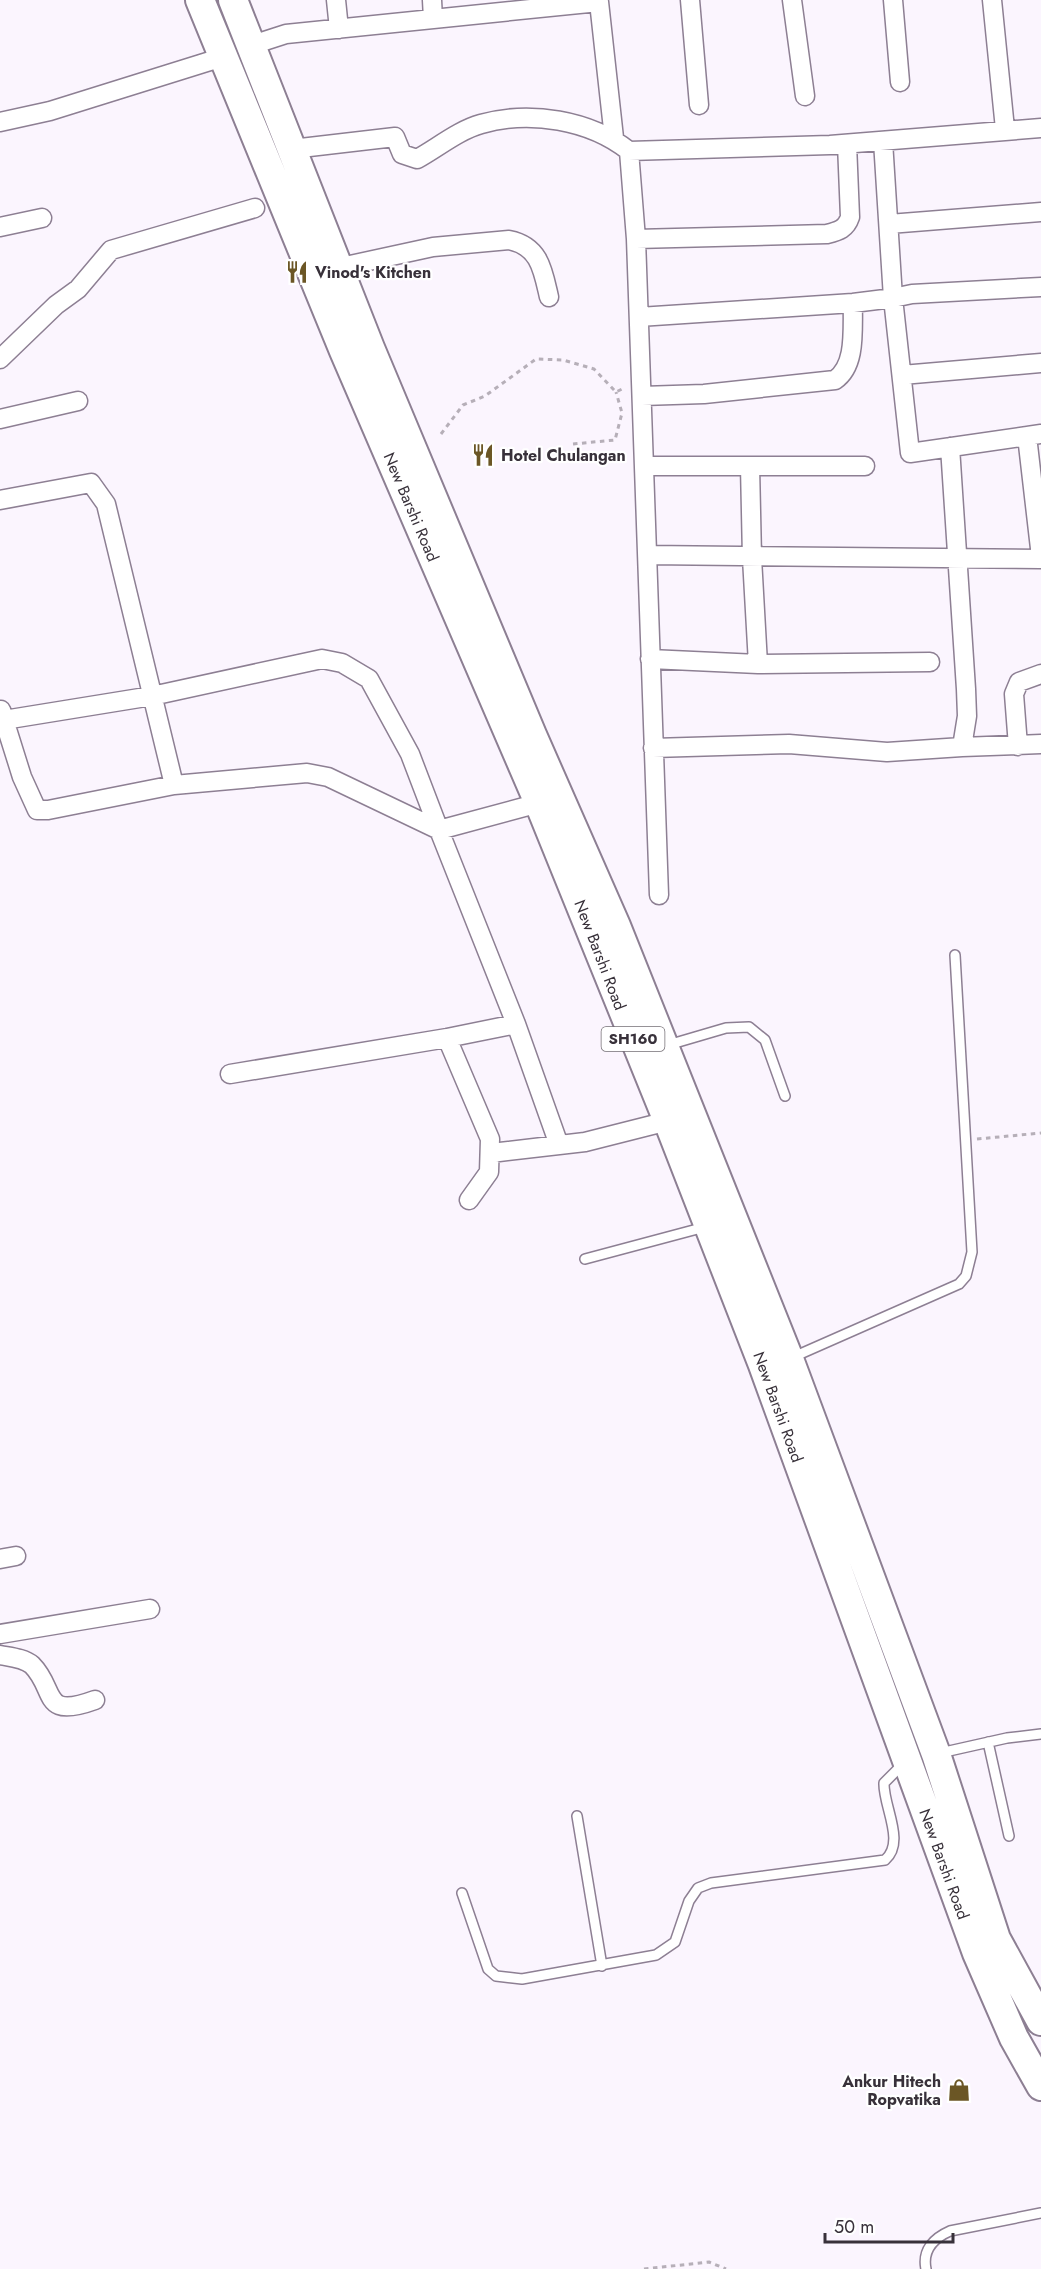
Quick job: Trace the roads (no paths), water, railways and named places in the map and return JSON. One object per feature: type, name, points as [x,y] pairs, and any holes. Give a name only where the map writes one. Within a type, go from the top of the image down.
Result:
[{"type":"main road","name":"New Barshi Road","points":[[200,0],[344,351],[539,803],[921,1758],[996,1939],[1041,2021]]},
{"type":"main road","name":"New Barshi Road","points":[[233,0],[370,348],[532,735],[616,926],[789,1359],[921,1758],[977,1953],[1014,2038],[1041,2086]]},
{"type":"street","points":[[336,0],[339,29]]},
{"type":"street","points":[[432,0],[433,19]]},
{"type":"street","points":[[690,0],[699,105]]},
{"type":"street","points":[[792,0],[805,96]]},
{"type":"street","points":[[893,0],[900,82]]},
{"type":"street","points":[[992,0],[1005,129]]},
{"type":"street","points":[[252,45],[286,34],[604,1],[614,138]]},
{"type":"street","points":[[0,122],[50,111],[224,57]]},
{"type":"street","points":[[292,149],[395,136],[402,154],[417,159],[480,124],[525,118],[583,125],[614,138],[629,151],[847,144],[1005,129],[1041,128]]},
{"type":"street","points":[[648,555],[957,560],[1041,558],[1034,435],[910,453],[893,298],[883,141]]},
{"type":"street","points":[[636,238],[827,234],[839,231],[847,226],[850,217],[847,144]]},
{"type":"street","points":[[629,151],[636,238],[659,895]]},
{"type":"street","points":[[0,359],[56,305],[78,289],[111,250],[255,208]]},
{"type":"street","points":[[889,224],[1041,212]]},
{"type":"street","points":[[0,227],[42,218]]},
{"type":"street","points":[[340,267],[433,247],[509,240],[520,242],[532,250],[540,262],[549,297]]},
{"type":"street","points":[[639,317],[853,303],[912,294],[1041,287]]},
{"type":"street","points":[[642,388],[727,392],[835,380],[843,375],[850,358],[853,303]]},
{"type":"street","points":[[902,375],[1041,363]]},
{"type":"street","points":[[0,419],[78,401]]},
{"type":"street","points":[[950,447],[967,707],[962,747]]},
{"type":"street","points":[[645,466],[865,466]]},
{"type":"street","points":[[750,466],[758,664]]},
{"type":"street","points":[[0,500],[91,483],[106,504],[174,785]]},
{"type":"street","points":[[539,803],[439,830],[328,777],[307,773],[174,785],[48,810],[37,810],[22,777],[2,714],[152,696],[322,659],[342,663],[369,679],[411,754],[439,830],[516,1024],[559,1145]]},
{"type":"street","points":[[650,659],[758,664],[930,662]]},
{"type":"street","points":[[1018,746],[1014,694],[1019,682],[1041,674]]},
{"type":"street","points":[[653,748],[789,744],[887,752],[1041,744]]},
{"type":"street","points":[[230,1074],[447,1038],[516,1024]]},
{"type":"street","points":[[447,1038],[490,1138],[489,1172],[470,1200]]},
{"type":"street","points":[[491,1153],[585,1142],[668,1121]]},
{"type":"street","points":[[0,1634],[150,1609]]},
{"type":"street","points":[[0,1655],[23,1660],[32,1665],[49,1696],[57,1703],[77,1706],[95,1700]]},
{"type":"lane","points":[[789,1359],[959,1284],[966,1276],[972,1252],[955,955]]},
{"type":"lane","points":[[663,1046],[726,1028],[749,1027],[765,1040],[785,1096]]},
{"type":"lane","points":[[585,1259],[708,1226]]},
{"type":"lane","points":[[462,1893],[488,1969],[496,1976],[522,1978],[656,1955],[675,1942],[689,1901],[698,1888],[711,1883],[885,1860],[892,1854],[894,1844],[884,1783],[891,1772],[921,1758],[988,1742],[1041,1734]]},
{"type":"lane","points":[[988,1742],[1009,1836]]},
{"type":"lane","points":[[577,1816],[602,1966]]},
{"type":"lane","points":[[926,2269],[928,2248],[937,2236],[950,2230],[1041,2213]]},
{"type":"place","name":"Vinod's Kitchen","points":[[297,272]]},
{"type":"place","name":"Hotel Chulangan","points":[[483,455]]},
{"type":"place","name":"Ankur Hitech Ropvatika","points":[[959,2090]]}]
